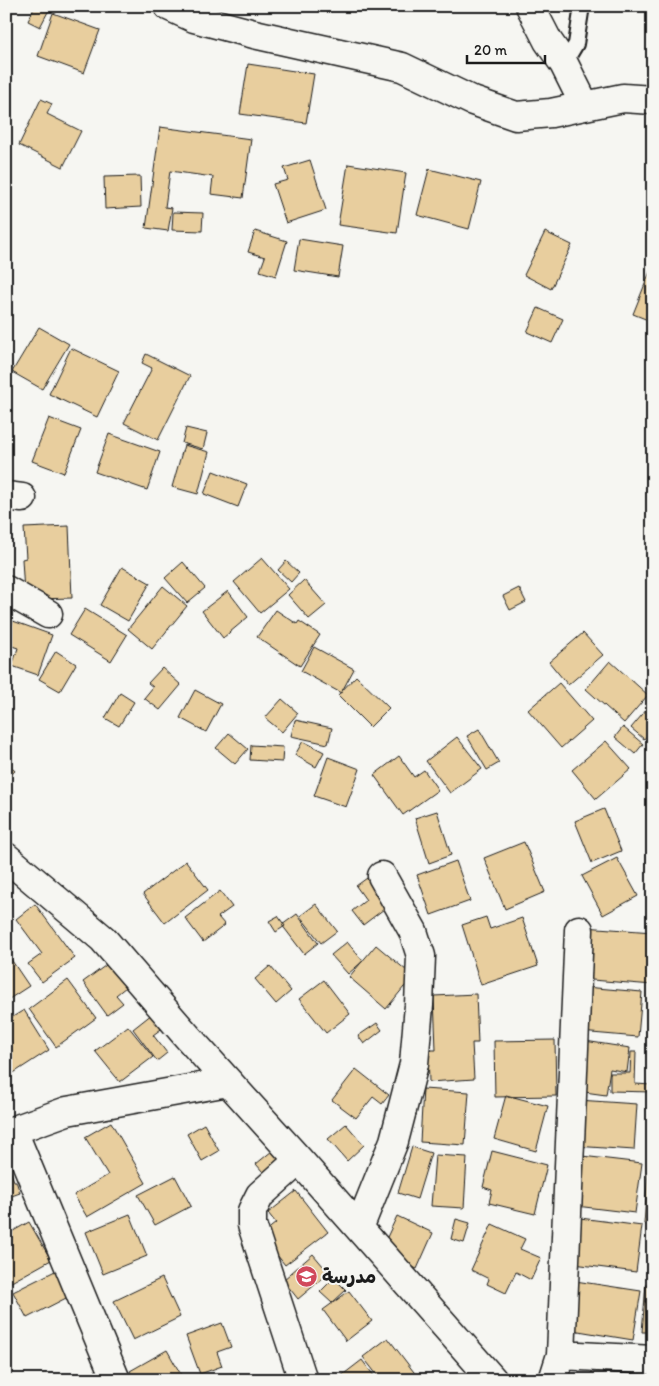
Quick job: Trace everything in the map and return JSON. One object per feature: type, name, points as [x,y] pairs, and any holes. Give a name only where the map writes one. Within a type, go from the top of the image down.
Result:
[{"type":"street","points":[[168,6],[194,18],[254,34],[402,67],[473,101],[516,116],[551,113],[623,98],[653,100]]},
{"type":"street","points":[[530,6],[548,41],[564,64],[585,106]]},
{"type":"street","points":[[6,590],[48,614]]},
{"type":"street","points":[[6,857],[104,939],[228,1082],[493,1380]]},
{"type":"street","points":[[359,1228],[394,1141],[414,1064],[419,1006],[421,956],[413,931],[382,876]]},
{"type":"street","points":[[579,930],[557,1367],[653,1360]]},
{"type":"street","points":[[116,1380],[10,1132],[67,1112],[228,1082]]},
{"type":"street","points":[[299,1160],[260,1195],[252,1211],[252,1225],[303,1380]]},
{"type":"lane","points":[[564,64],[576,44],[582,6]]},
{"type":"building","points":[[35,6],[51,6],[40,27],[28,21]]},
{"type":"building","points":[[53,13],[100,30],[84,73],[38,56]]},
{"type":"building","points":[[248,64],[314,74],[306,123],[240,114]]},
{"type":"building","points":[[41,99],[52,104],[47,114],[81,131],[63,167],[19,145]]},
{"type":"building","points":[[160,127],[251,139],[243,198],[211,194],[213,177],[170,171],[165,207],[172,208],[168,231],[146,228]]},
{"type":"building","points":[[310,160],[326,210],[286,223],[273,184],[288,180],[284,168]]},
{"type":"building","points":[[348,164],[406,173],[397,233],[338,225]]},
{"type":"building","points":[[429,169],[481,182],[469,229],[417,215]]},
{"type":"building","points":[[140,176],[141,207],[105,209],[104,177]]},
{"type":"building","points":[[173,212],[203,213],[202,231],[172,230]]},
{"type":"building","points":[[255,231],[287,241],[276,276],[260,271],[265,257],[248,252]]},
{"type":"building","points":[[545,232],[572,245],[551,289],[524,275]]},
{"type":"building","points":[[299,239],[343,246],[338,277],[294,270]]},
{"type":"building","points":[[653,264],[653,322],[633,314]]},
{"type":"building","points":[[538,308],[563,319],[552,343],[527,332]]},
{"type":"building","points":[[39,327],[69,344],[42,389],[12,372]]},
{"type":"building","points":[[71,348],[119,371],[97,417],[49,394]]},
{"type":"building","points":[[146,354],[190,376],[158,440],[124,423],[152,368],[142,363]]},
{"type":"building","points":[[49,418],[81,430],[64,473],[32,461]]},
{"type":"building","points":[[186,428],[207,433],[203,449],[182,443]]},
{"type":"building","points":[[109,434],[160,452],[147,490],[95,472]]},
{"type":"building","points":[[184,445],[209,452],[198,494],[172,487]]},
{"type":"building","points":[[213,471],[247,484],[238,507],[204,494]]},
{"type":"building","points":[[6,508],[8,508],[13,527],[6,529]]},
{"type":"building","points":[[69,526],[72,598],[37,599],[24,593],[22,559],[26,558],[24,528]]},
{"type":"building","points":[[262,558],[289,589],[260,613],[234,582]]},
{"type":"building","points":[[286,561],[299,573],[291,582],[278,570]]},
{"type":"building","points":[[183,562],[205,588],[187,603],[165,578]]},
{"type":"building","points":[[122,567],[150,583],[128,621],[100,605]]},
{"type":"building","points":[[304,580],[326,605],[309,619],[288,595]]},
{"type":"building","points":[[163,586],[187,606],[152,649],[128,629]]},
{"type":"building","points":[[519,588],[526,602],[510,610],[503,596]]},
{"type":"building","points":[[228,591],[248,617],[223,638],[202,611]]},
{"type":"building","points":[[85,609],[127,635],[111,661],[69,635]]},
{"type":"building","points":[[276,610],[297,624],[299,621],[320,635],[300,666],[257,637]]},
{"type":"building","points":[[13,621],[52,635],[38,675],[12,666],[18,648],[6,644],[6,639]]},
{"type":"building","points":[[583,633],[603,655],[568,685],[549,662]]},
{"type":"building","points":[[314,647],[354,669],[341,693],[301,671]]},
{"type":"building","points":[[56,651],[76,664],[60,691],[39,679]]},
{"type":"building","points":[[610,661],[648,695],[624,723],[586,689]]},
{"type":"building","points":[[162,668],[181,685],[160,710],[144,698],[153,687],[148,683]]},
{"type":"building","points":[[356,676],[389,708],[370,727],[338,695]]},
{"type":"building","points":[[559,683],[592,721],[561,748],[528,710]]},
{"type":"building","points":[[195,690],[221,704],[206,732],[180,718]]},
{"type":"building","points":[[120,693],[134,702],[119,726],[105,718]]},
{"type":"building","points":[[282,699],[298,713],[282,732],[265,718]]},
{"type":"building","points":[[653,702],[653,729],[644,739],[631,728]]},
{"type":"building","points":[[295,720],[332,728],[328,744],[291,736]]},
{"type":"building","points":[[623,727],[643,744],[635,754],[615,737]]},
{"type":"building","points":[[479,729],[499,763],[487,770],[467,736]]},
{"type":"building","points":[[229,733],[248,749],[235,764],[216,748]]},
{"type":"building","points":[[457,737],[482,769],[450,793],[426,761]]},
{"type":"building","points":[[303,741],[324,752],[316,767],[295,755]]},
{"type":"building","points":[[606,741],[631,769],[596,799],[572,770]]},
{"type":"building","points":[[251,745],[283,747],[282,762],[250,760]]},
{"type":"building","points":[[399,756],[414,777],[424,770],[438,790],[403,815],[374,775]]},
{"type":"building","points":[[328,757],[360,769],[346,807],[314,796]]},
{"type":"building","points":[[6,761],[15,771],[6,779]]},
{"type":"building","points":[[604,809],[621,851],[592,863],[575,821]]},
{"type":"building","points":[[437,811],[451,855],[429,863],[415,818]]},
{"type":"building","points":[[524,842],[545,892],[505,909],[484,858]]},
{"type":"building","points":[[617,858],[638,896],[603,915],[582,876]]},
{"type":"building","points":[[186,861],[208,890],[165,923],[143,894]]},
{"type":"building","points":[[456,861],[470,901],[431,915],[417,875]]},
{"type":"building","points":[[367,878],[388,906],[363,925],[352,911],[366,900],[356,886]]},
{"type":"building","points":[[220,891],[232,907],[218,917],[225,925],[203,942],[185,918]]},
{"type":"building","points":[[35,904],[75,958],[42,982],[28,964],[42,954],[16,919]]},
{"type":"building","points":[[316,904],[337,931],[321,943],[300,916]]},
{"type":"building","points":[[297,914],[318,943],[304,954],[282,925]]},
{"type":"building","points":[[278,916],[285,926],[276,932],[269,921]]},
{"type":"building","points":[[486,917],[490,929],[522,918],[538,966],[481,985],[462,925]]},
{"type":"building","points":[[584,927],[653,932],[653,985],[580,979]]},
{"type":"building","points":[[347,942],[363,961],[348,974],[331,955]]},
{"type":"building","points":[[376,945],[413,976],[386,1009],[349,977]]},
{"type":"building","points":[[6,952],[29,986],[6,1001]]},
{"type":"building","points":[[113,960],[131,983],[116,995],[123,1003],[107,1015],[83,982]]},
{"type":"building","points":[[270,966],[291,991],[276,1004],[255,979]]},
{"type":"building","points":[[68,980],[96,1018],[56,1047],[29,1009]]},
{"type":"building","points":[[324,980],[350,1014],[326,1033],[299,999]]},
{"type":"building","points":[[585,987],[642,992],[638,1037],[580,1032]]},
{"type":"building","points":[[476,994],[478,1043],[472,1043],[474,1079],[429,1082],[428,1050],[436,1050],[434,996]]},
{"type":"building","points":[[24,1010],[49,1050],[12,1074],[6,1065],[6,1021]]},
{"type":"building","points":[[157,1010],[168,1024],[153,1035],[167,1053],[157,1061],[133,1029]]},
{"type":"building","points":[[377,1023],[382,1030],[364,1044],[358,1036]]},
{"type":"building","points":[[128,1026],[153,1057],[120,1082],[95,1051]]},
{"type":"building","points":[[555,1040],[556,1096],[495,1097],[494,1041]]},
{"type":"building","points":[[585,1041],[630,1048],[627,1072],[610,1069],[606,1095],[577,1091]]},
{"type":"building","points":[[631,1052],[636,1052],[635,1084],[652,1085],[652,1092],[610,1091],[610,1073],[630,1073]]},
{"type":"building","points":[[356,1069],[389,1095],[382,1104],[373,1097],[356,1118],[332,1100]]},
{"type":"building","points":[[423,1089],[469,1092],[465,1145],[420,1142]]},
{"type":"building","points":[[506,1095],[548,1106],[536,1151],[494,1139]]},
{"type":"building","points":[[578,1100],[637,1104],[634,1150],[575,1146]]},
{"type":"building","points":[[111,1122],[146,1183],[87,1217],[74,1195],[108,1175],[85,1137]]},
{"type":"building","points":[[204,1124],[219,1151],[202,1161],[187,1134]]},
{"type":"building","points":[[346,1124],[364,1145],[347,1161],[328,1139]]},
{"type":"building","points":[[412,1147],[431,1153],[417,1199],[398,1193]]},
{"type":"building","points":[[272,1151],[284,1166],[269,1179],[256,1164]]},
{"type":"building","points":[[492,1151],[547,1165],[535,1214],[489,1203],[492,1190],[483,1187]]},
{"type":"building","points":[[435,1155],[467,1157],[464,1208],[431,1206]]},
{"type":"building","points":[[582,1156],[642,1163],[635,1213],[576,1206]]},
{"type":"building","points":[[6,1159],[20,1193],[6,1198]]},
{"type":"building","points":[[648,1171],[653,1171],[653,1224],[644,1224]]},
{"type":"building","points":[[175,1176],[191,1206],[155,1225],[138,1195]]},
{"type":"building","points":[[296,1191],[328,1232],[285,1265],[261,1235],[276,1223],[268,1213]]},
{"type":"building","points":[[130,1214],[147,1256],[103,1274],[86,1232]]},
{"type":"building","points":[[397,1216],[433,1233],[417,1269],[380,1252]]},
{"type":"building","points":[[580,1218],[642,1226],[636,1272],[574,1264]]},
{"type":"building","points":[[456,1219],[470,1223],[464,1243],[451,1239]]},
{"type":"building","points":[[29,1222],[51,1260],[6,1285],[6,1235]]},
{"type":"building","points":[[492,1224],[525,1239],[520,1249],[541,1258],[531,1280],[516,1272],[506,1293],[487,1284],[489,1279],[471,1270]]},
{"type":"building","name":"مدرسة","points":[[313,1254],[329,1273],[298,1299],[283,1280]]},
{"type":"building","points":[[57,1270],[70,1296],[27,1318],[13,1292]]},
{"type":"building","points":[[162,1278],[180,1317],[133,1340],[114,1301]]},
{"type":"building","points":[[334,1278],[346,1290],[332,1303],[320,1292]]},
{"type":"building","points":[[562,1279],[641,1291],[633,1340],[554,1327]]},
{"type":"building","points":[[646,1284],[653,1285],[653,1332],[642,1332]]},
{"type":"building","points":[[349,1291],[372,1321],[346,1341],[323,1310]]},
{"type":"building","points":[[222,1323],[231,1347],[217,1352],[222,1366],[200,1374],[186,1336]]},
{"type":"building","points":[[388,1338],[420,1380],[381,1380],[363,1357]]},
{"type":"building","points":[[167,1350],[184,1380],[135,1380],[130,1371]]},
{"type":"building","points":[[362,1360],[377,1380],[336,1380]]},
{"type":"place","name":"مدرسة","points":[[306,1276]]}]
